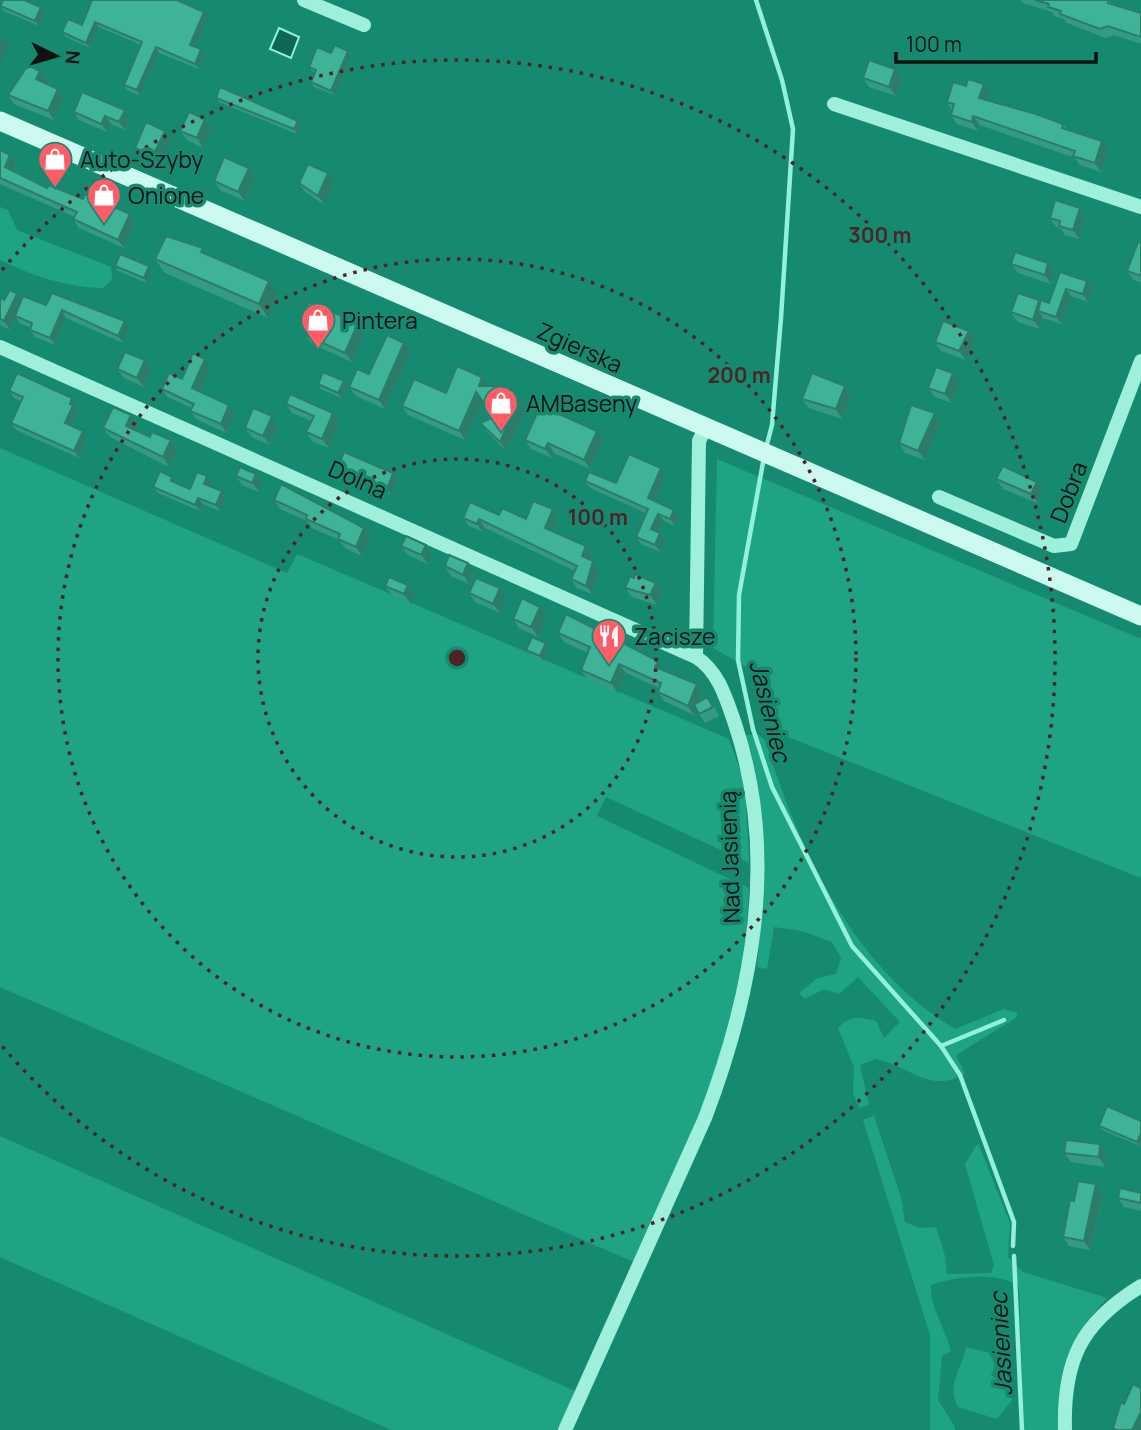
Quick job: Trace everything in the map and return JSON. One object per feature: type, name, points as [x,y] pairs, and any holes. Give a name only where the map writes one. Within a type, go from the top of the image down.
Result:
[{"type":"main road","name":"Zgierska","points":[[0,121],[1141,617]]},
{"type":"street","points":[[304,0],[364,25]]},
{"type":"street","points":[[834,104],[1141,207]]},
{"type":"street","name":"Dolna","points":[[0,347],[696,657]]},
{"type":"street","name":"Dobra","points":[[939,496],[1054,546],[1071,544],[1137,384],[1141,361]]},
{"type":"street","points":[[696,657],[699,441],[705,429]]},
{"type":"street","name":"Nad Jasienią","points":[[565,1430],[705,1118],[723,1071],[750,972],[757,906],[750,784],[739,737],[718,678],[696,657]]},
{"type":"street","points":[[1065,1430],[1066,1386],[1086,1334],[1102,1312],[1141,1286]]},
{"type":"green space","points":[[0,207],[8,210],[17,230],[111,267],[112,280],[103,288],[63,283],[0,260]]},
{"type":"green space","points":[[0,448],[287,573],[297,554],[729,739],[745,784],[749,863],[606,797],[597,816],[749,888],[744,970],[726,1038],[702,1111],[636,1263],[0,987]]},
{"type":"green space","points":[[717,459],[1141,639],[1141,878],[771,730],[759,674],[713,648]]},
{"type":"green space","points":[[746,735],[759,735],[765,740],[813,864],[834,903],[887,974],[919,1004],[955,1029],[1004,1009],[1018,1013],[1016,1018],[956,1055],[965,1074],[952,1079],[930,1080],[876,1059],[860,1065],[869,1105],[859,1108],[853,1093],[854,1067],[838,1028],[851,1019],[876,1021],[884,1038],[900,1022],[858,977],[839,994],[824,989],[805,999],[799,993],[818,978],[836,974],[841,958],[832,942],[802,931],[774,927],[767,969],[757,967],[762,881],[761,819],[753,761]]},
{"type":"green space","points":[[874,1116],[901,1197],[905,1222],[919,1228],[936,1227],[945,1256],[947,1274],[991,1273],[994,1265],[965,1164],[978,1143],[1010,1223],[1008,1257],[1023,1272],[1107,1298],[1082,1330],[1067,1358],[1060,1390],[1060,1430],[1024,1430],[1019,1287],[1000,1278],[976,1277],[931,1285],[935,1309],[951,1351],[942,1356],[938,1400],[955,1430],[930,1430],[930,1335],[863,1120]]},
{"type":"green space","points":[[0,1136],[575,1391],[558,1430],[391,1430],[0,1257]]},
{"type":"green space","points":[[966,1347],[989,1353],[995,1365],[991,1375],[1009,1390],[1012,1400],[997,1419],[958,1407],[954,1384]]},
{"type":"water","points":[[279,28],[299,37],[291,58],[270,49]]},
{"type":"building","points":[[3,0],[24,0],[41,7],[35,21],[0,6]]},
{"type":"building","points":[[92,0],[177,0],[204,12],[190,45],[201,49],[195,64],[156,47],[137,90],[124,85],[142,42],[95,22],[86,43],[62,32],[68,19],[82,25]]},
{"type":"building","points":[[1035,0],[1109,0],[1108,3],[1141,13],[1141,37],[1108,26],[1100,29],[1060,14],[1061,11],[1048,7],[1049,4]]},
{"type":"building","points":[[335,45],[348,51],[331,91],[311,82],[316,70],[309,67],[317,47],[331,53]]},
{"type":"building","points":[[869,60],[895,69],[889,87],[863,78]]},
{"type":"building","points":[[28,65],[40,71],[36,79],[58,89],[48,111],[8,95]]},
{"type":"building","points":[[968,79],[984,84],[979,98],[1036,114],[1063,124],[1062,128],[1102,141],[1095,163],[1073,156],[1075,151],[973,116],[972,122],[951,115],[954,104],[947,102],[953,82],[966,86]]},
{"type":"building","points":[[220,87],[298,121],[294,129],[216,98]]},
{"type":"building","points":[[82,92],[125,110],[119,122],[105,116],[101,124],[74,112]]},
{"type":"building","points":[[189,112],[205,119],[197,138],[180,131]]},
{"type":"building","points":[[146,122],[165,131],[153,156],[135,148]]},
{"type":"building","points":[[0,150],[10,155],[5,167],[47,188],[49,185],[83,199],[85,194],[130,214],[118,240],[73,219],[77,212],[0,178]]},
{"type":"building","points":[[224,157],[249,168],[238,192],[214,181]]},
{"type":"building","points":[[308,164],[328,173],[318,196],[299,183]]},
{"type":"building","points":[[1055,200],[1080,208],[1073,230],[1059,226],[1060,221],[1050,218]]},
{"type":"building","points":[[166,236],[203,248],[201,252],[269,281],[259,304],[155,259]]},
{"type":"building","points":[[1138,242],[1141,243],[1141,276],[1127,271]]},
{"type":"building","points":[[1015,252],[1048,263],[1045,275],[1011,264]]},
{"type":"building","points":[[120,254],[149,266],[144,278],[115,266]]},
{"type":"building","points":[[1060,272],[1087,281],[1083,294],[1066,289],[1056,317],[1038,311],[1041,300],[1049,303]]},
{"type":"building","points":[[10,290],[17,294],[4,321],[0,319],[0,298],[4,300]]},
{"type":"building","points":[[52,293],[125,321],[118,336],[62,310],[50,338],[30,330],[32,323],[15,316],[23,296],[46,305]]},
{"type":"building","points":[[1018,293],[1039,300],[1033,320],[1011,312]]},
{"type":"building","points":[[309,302],[358,323],[345,353],[305,335],[310,324],[301,320]]},
{"type":"building","points":[[943,321],[969,331],[959,351],[935,342]]},
{"type":"building","points":[[387,335],[404,343],[379,400],[349,387],[357,369],[369,374]]},
{"type":"building","points":[[125,352],[145,360],[137,378],[117,369]]},
{"type":"building","points":[[193,353],[205,359],[192,388],[229,405],[221,424],[190,411],[194,404],[162,389],[169,373],[182,379]]},
{"type":"building","points":[[457,366],[482,377],[479,386],[504,386],[519,398],[500,442],[480,423],[494,417],[476,392],[459,431],[402,406],[414,379],[446,393]]},
{"type":"building","points":[[936,367],[953,373],[945,394],[928,388]]},
{"type":"building","points":[[323,372],[344,381],[338,393],[318,384]]},
{"type":"building","points":[[17,373],[72,398],[70,404],[73,405],[65,423],[83,431],[74,451],[11,423],[23,397],[9,391]]},
{"type":"building","points":[[812,373],[845,386],[836,409],[802,399]]},
{"type":"building","points":[[290,394],[333,413],[322,439],[306,432],[314,416],[286,404]]},
{"type":"building","points":[[543,400],[563,410],[561,415],[597,431],[584,460],[548,443],[545,449],[525,440]]},
{"type":"building","points":[[911,405],[935,413],[918,451],[899,443]]},
{"type":"building","points":[[113,407],[131,415],[126,426],[150,437],[152,432],[171,440],[163,457],[103,428]]},
{"type":"building","points":[[253,408],[272,416],[263,436],[245,428]]},
{"type":"building","points":[[344,452],[393,473],[387,489],[338,467]]},
{"type":"building","points":[[629,454],[661,468],[648,498],[674,510],[670,519],[658,514],[651,529],[660,533],[655,545],[636,537],[648,509],[585,481],[589,472],[616,483]]},
{"type":"building","points":[[1003,466],[1037,482],[1031,494],[996,479]]},
{"type":"building","points":[[240,467],[256,474],[252,483],[236,476]]},
{"type":"building","points":[[160,471],[172,477],[171,481],[190,489],[197,472],[207,476],[204,484],[222,491],[216,505],[198,498],[195,505],[153,487]]},
{"type":"building","points":[[281,484],[364,528],[356,547],[338,539],[340,534],[306,519],[307,515],[274,500]]},
{"type":"building","points":[[533,501],[553,509],[545,528],[586,546],[582,556],[593,561],[586,586],[571,579],[577,566],[479,519],[477,524],[463,518],[470,502],[499,515],[502,508],[526,519]]},
{"type":"building","points":[[406,536],[426,545],[421,555],[401,546]]},
{"type":"building","points":[[449,555],[468,563],[463,575],[445,566]]},
{"type":"building","points":[[635,574],[656,583],[650,595],[625,588],[630,576],[634,578]]},
{"type":"building","points":[[389,577],[408,585],[404,594],[385,586]]},
{"type":"building","points":[[476,578],[500,588],[493,604],[469,593]]},
{"type":"building","points":[[522,598],[540,607],[531,627],[513,619]]},
{"type":"building","points":[[566,614],[658,661],[655,667],[697,684],[688,706],[658,692],[661,683],[619,664],[611,683],[581,670],[590,647],[558,633]]},
{"type":"building","points":[[532,637],[546,643],[540,656],[526,650]]},
{"type":"building","points":[[707,697],[713,707],[699,714],[694,705]]},
{"type":"building","points":[[1107,1106],[1141,1121],[1141,1133],[1137,1142],[1099,1126]]},
{"type":"building","points":[[1066,1140],[1100,1144],[1099,1157],[1064,1153]]},
{"type":"building","points":[[1078,1181],[1096,1184],[1084,1241],[1063,1237],[1070,1200],[1074,1201]]},
{"type":"building","points":[[1120,1188],[1141,1193],[1141,1203],[1118,1198]]},
{"type":"building","points":[[1133,1384],[1141,1388],[1141,1412],[1132,1430],[1116,1430],[1113,1428],[1121,1402],[1124,1404]]},
{"type":"waterway","name":"Jasieniec","points":[[756,0],[782,80],[793,129],[772,425],[766,448]]},
{"type":"waterway","name":"Jasieniec","points":[[764,457],[739,595],[738,660],[753,729],[772,787],[852,946],[941,1046],[960,1075],[1014,1222],[1013,1246]]},
{"type":"waterway","points":[[941,1046],[1004,1020]]},
{"type":"waterway","name":"Jasieniec","points":[[1014,1256],[1022,1430]]},
{"type":"place","name":"Auto-Szyby","points":[[55,189]]},
{"type":"place","name":"Onione","points":[[104,225]]},
{"type":"place","name":"Pintera","points":[[318,350]]},
{"type":"place","name":"AMBaseny","points":[[501,433]]},
{"type":"place","name":"Zacisze","points":[[609,666]]}]
